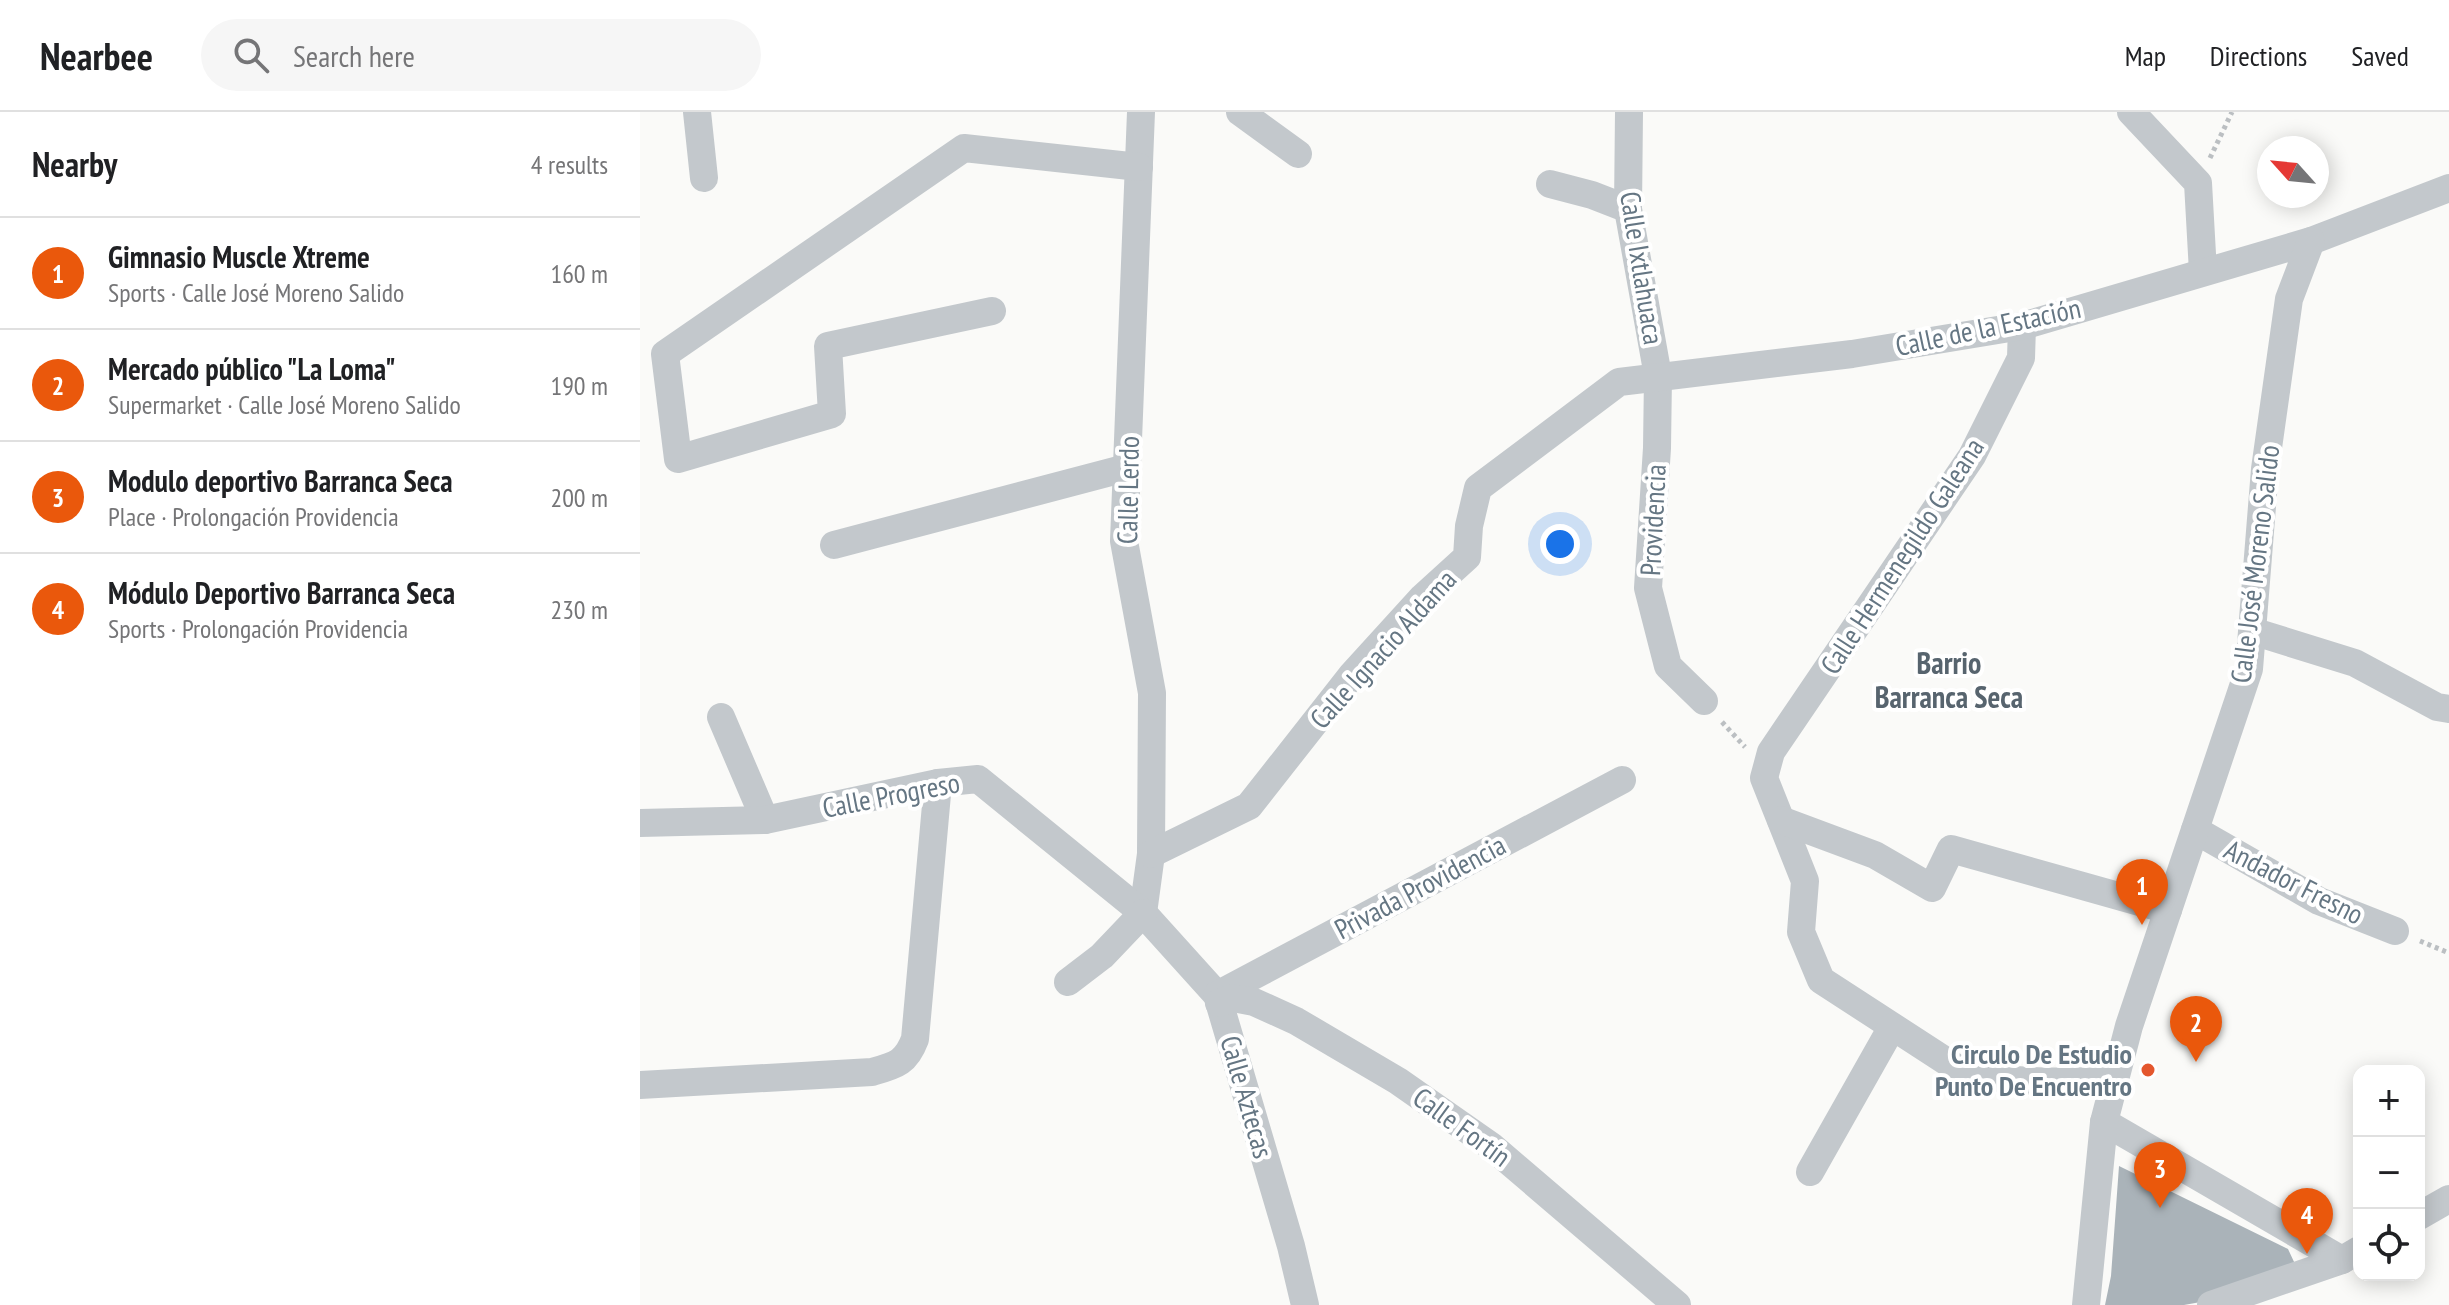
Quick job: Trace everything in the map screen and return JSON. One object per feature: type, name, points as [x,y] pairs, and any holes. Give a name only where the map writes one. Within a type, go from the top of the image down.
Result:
[{"type":"street","points":[[697,112],[704,178]]},
{"type":"street","name":"Calle Lerdo","points":[[1141,112],[1124,541],[1152,693],[1151,854],[1143,913]]},
{"type":"street","points":[[1240,112],[1298,154]]},
{"type":"street","name":"Calle Ixtlahuaca","points":[[1629,112],[1628,209],[1658,376]]},
{"type":"street","points":[[2131,112],[2198,183],[2203,272]]},
{"type":"street","points":[[992,311],[828,346],[832,414],[678,459],[665,354],[964,148],[1139,167]]},
{"type":"street","points":[[1550,184],[1628,209]]},
{"type":"street","points":[[2311,241],[2449,188]]},
{"type":"street","name":"Calle de la Estación","points":[[1658,376],[1852,354],[2022,326],[2311,241]]},
{"type":"street","name":"Calle José Moreno Salido","points":[[2086,1305],[2104,1122],[2114,1081],[2129,1026],[2249,669],[2265,469],[2289,299],[2311,241]]},
{"type":"street","name":"Calle Hermenegildo Galeana","points":[[1766,771],[1771,752],[1972,456],[2021,358],[2022,326]]},
{"type":"street","name":"Providencia","points":[[1658,376],[1656,478],[1648,588],[1668,666],[1704,701]]},
{"type":"street","name":"Calle Ignacio Aldama","points":[[1151,854],[1249,806],[1352,675],[1423,597],[1467,557],[1469,526],[1478,488],[1619,382],[1658,376]]},
{"type":"street","points":[[834,545],[1126,468]]},
{"type":"street","points":[[2252,631],[2355,663],[2437,707],[2449,709]]},
{"type":"street","points":[[721,717],[765,820]]},
{"type":"street","points":[[1766,771],[1805,881],[1801,932],[1821,980],[1955,1067],[1977,1076],[2027,1081],[2114,1081]]},
{"type":"street","name":"Calle Progreso","points":[[640,823],[765,820],[938,783],[978,779],[1143,913]]},
{"type":"street","name":"Privada Providencia","points":[[1218,999],[1622,780]]},
{"type":"street","points":[[640,1085],[872,1072],[895,1066],[909,1055],[915,1039],[938,783]]},
{"type":"street","points":[[1781,820],[1875,855],[1932,888],[1951,849],[2168,910]]},
{"type":"street","name":"Andador Fresno","points":[[2195,830],[2319,901],[2395,931]]},
{"type":"street","points":[[1068,982],[1102,956],[1143,913]]},
{"type":"street","name":"Calle Aztecas","points":[[1143,913],[1218,999],[1291,1246],[1300,1304]]},
{"type":"street","name":"Calle Fortín","points":[[1218,999],[1254,1002],[1296,1021],[1398,1081],[1491,1146],[1677,1305]]},
{"type":"street","points":[[1810,1172],[1892,1027]]},
{"type":"street","points":[[2104,1122],[2350,1255]]},
{"type":"street","points":[[2425,1213],[2449,1199]]},
{"type":"street","points":[[2211,1305],[2350,1255]]},
{"type":"path","points":[[2198,183],[2232,112]]},
{"type":"path","points":[[1704,701],[1766,771]]},
{"type":"building","points":[[2119,1166],[2288,1249],[2295,1264],[2290,1286],[2184,1305],[2105,1305],[2111,1276]]},
{"type":"place","name":"Gimnasio Muscle Xtreme","points":[[2142,925]]},
{"type":"place","name":"Mercado público \"La Loma\"","points":[[2196,1062]]},
{"type":"place","name":"Circulo De Estudio Punto De Encuentro","points":[[2148,1070]]},
{"type":"place","name":"Modulo deportivo Barranca Seca","points":[[2160,1208]]},
{"type":"place","name":"Módulo Deportivo Barranca Seca","points":[[2307,1254]]},
{"type":"district","name":"Barrio Barranca Seca","points":[[1949,681]]}]
